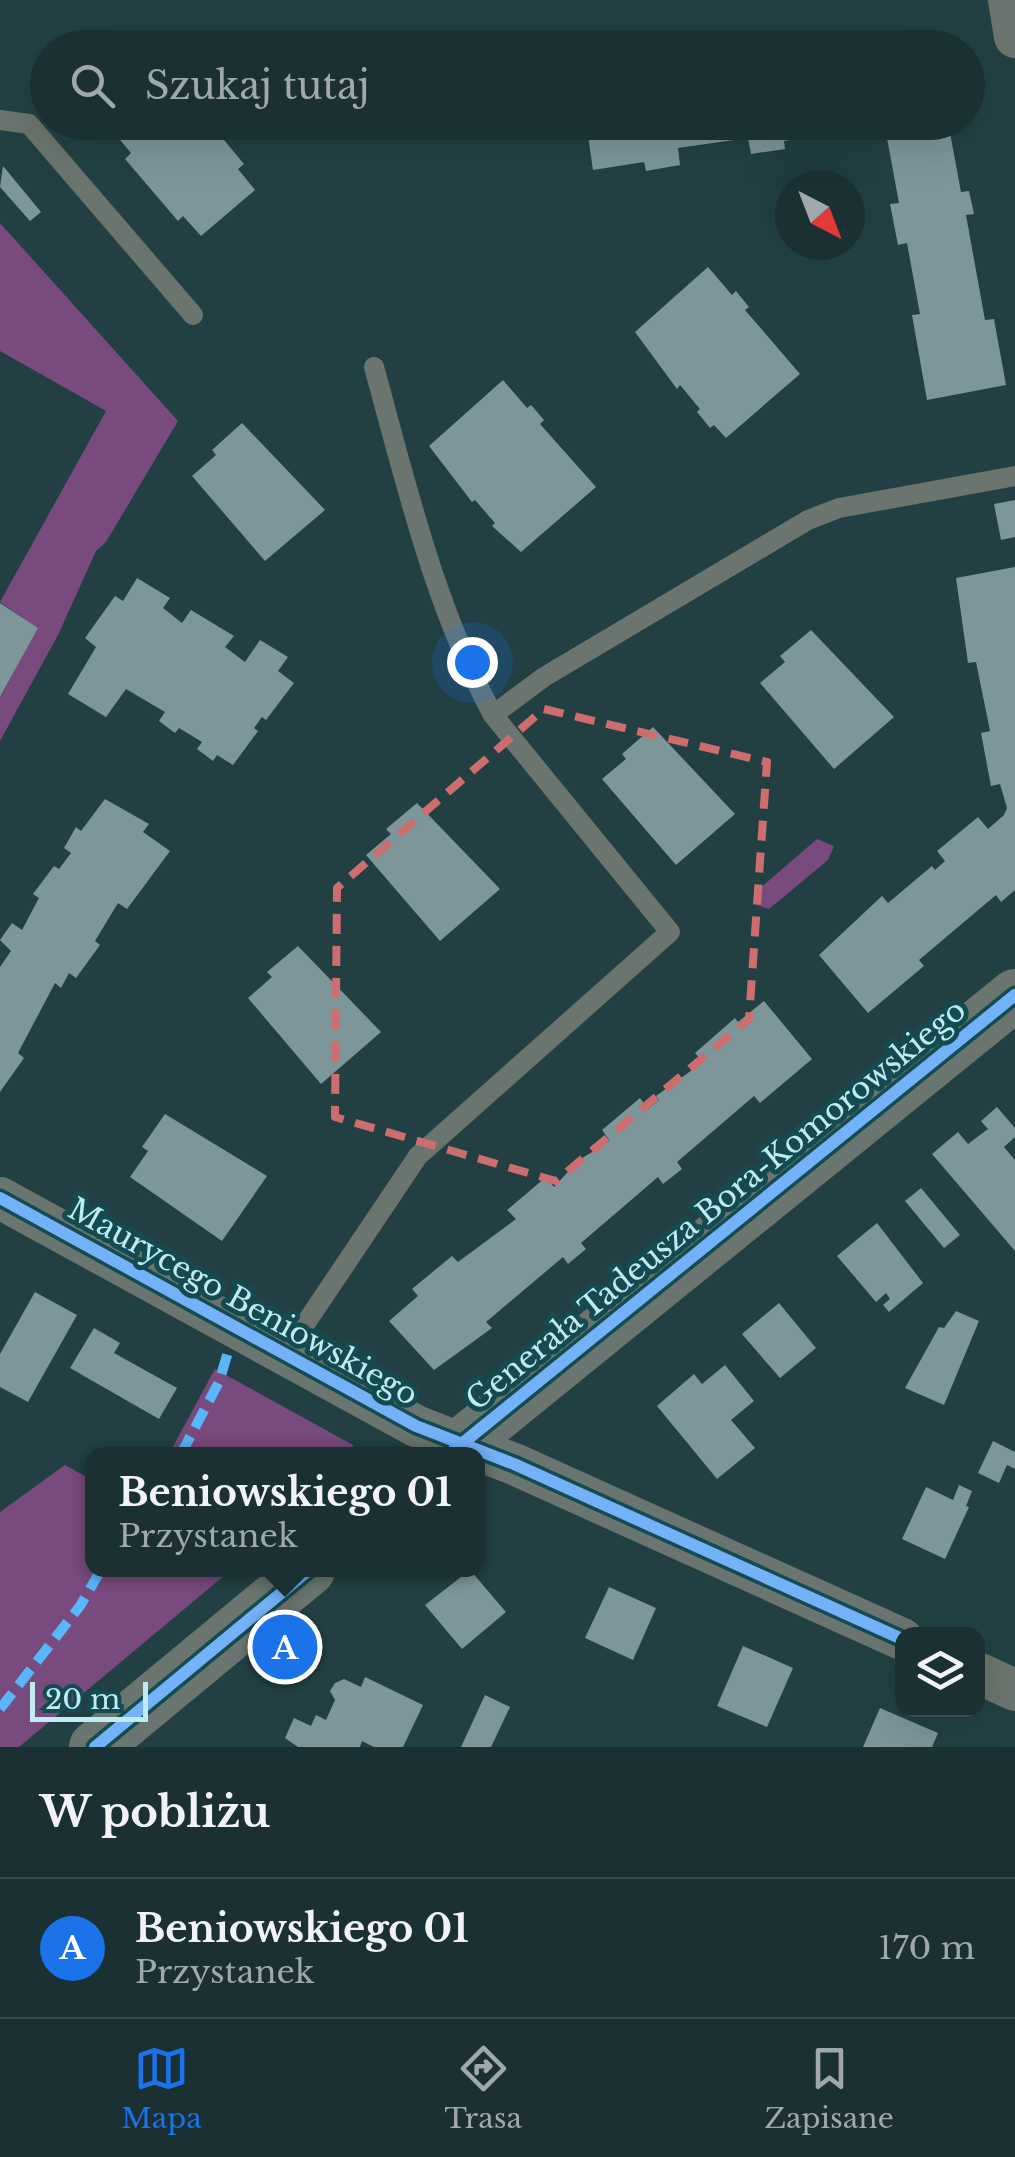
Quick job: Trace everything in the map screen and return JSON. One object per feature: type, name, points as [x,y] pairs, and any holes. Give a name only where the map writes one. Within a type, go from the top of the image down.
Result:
[{"type":"street","points":[[1009,0],[1015,37]]},
{"type":"street","name":"Generała Tadeusza Bora-Komorowskiego","points":[[458,1447],[1015,995]]},
{"type":"street","name":"Maurycego Beniowskiego","points":[[0,1198],[453,1447]]},
{"type":"street","name":"Maurycego Beniowskiego","points":[[485,1461],[895,1637]]},
{"type":"street","points":[[95,1747],[301,1577]]},
{"type":"street","points":[[985,1676],[1015,1690]]},
{"type":"lane","points":[[0,120],[30,125]]},
{"type":"lane","points":[[43,140],[194,315]]},
{"type":"lane","points":[[285,1354],[418,1156],[670,932],[493,714],[459,651],[434,585],[374,367]]},
{"type":"lane","points":[[493,714],[560,667],[808,520],[839,508],[1015,476]]},
{"type":"highlighted area","points":[[544,709],[767,762],[749,1019],[556,1181],[335,1117],[337,888]]},
{"type":"shaded area","points":[[0,223],[178,421],[106,542],[96,551],[58,635],[0,741],[0,698],[37,628],[0,602],[106,411],[0,351]]},
{"type":"shaded area","points":[[817,839],[834,846],[828,860],[769,909],[754,904],[758,890]]},
{"type":"shaded area","points":[[215,1369],[353,1445],[353,1447],[173,1447]]},
{"type":"shaded area","points":[[65,1465],[85,1476],[85,1577],[223,1577],[19,1747],[0,1747],[0,1512]]},
{"type":"building","points":[[120,140],[224,140],[244,164],[238,169],[255,190],[201,236],[183,216],[178,221],[125,159],[131,153]]},
{"type":"building","points":[[589,140],[734,140],[678,148],[680,165],[646,171],[644,162],[593,170]]},
{"type":"building","points":[[748,140],[790,140],[784,141],[785,149],[751,154]]},
{"type":"building","points":[[887,140],[951,140],[961,192],[969,191],[974,214],[966,215],[985,320],[994,319],[1006,385],[927,400],[912,315],[920,314],[907,243],[898,245],[890,204],[899,203]]},
{"type":"building","points":[[3,166],[41,212],[30,221],[0,187]]},
{"type":"building","points":[[708,267],[732,295],[736,291],[749,307],[745,310],[800,374],[726,438],[714,425],[710,428],[697,412],[700,409],[680,385],[677,389],[635,332]]},
{"type":"building","points":[[503,380],[527,408],[531,405],[544,420],[540,424],[596,487],[521,552],[492,526],[495,523],[475,500],[472,502],[429,446]]},
{"type":"building","points":[[242,423],[325,510],[265,561],[192,476],[216,455],[212,450]]},
{"type":"building","points":[[1015,500],[1015,537],[1001,540],[994,504]]},
{"type":"building","points":[[1015,567],[1015,890],[1001,902],[996,895],[919,960],[924,966],[868,1013],[819,955],[882,896],[888,903],[932,866],[935,870],[945,861],[937,851],[978,817],[988,829],[1007,808],[1000,784],[991,786],[981,733],[990,731],[976,662],[968,663],[956,578]]},
{"type":"building","points":[[137,578],[170,598],[163,608],[182,623],[191,610],[234,636],[225,647],[245,662],[260,640],[288,657],[278,671],[294,683],[266,720],[262,717],[254,728],[258,731],[233,765],[217,755],[213,761],[197,749],[202,742],[179,728],[175,733],[159,721],[165,712],[126,689],[106,717],[68,694],[96,647],[85,638],[115,596],[123,601]]},
{"type":"building","points":[[0,603],[38,628],[0,697]]},
{"type":"building","points":[[811,630],[894,717],[834,769],[760,683],[785,662],[780,656]]},
{"type":"building","points":[[653,727],[735,814],[676,865],[602,779],[626,759],[622,754]]},
{"type":"building","points":[[105,799],[149,824],[143,832],[170,851],[127,909],[118,903],[95,941],[100,945],[76,978],[69,973],[61,988],[55,983],[18,1053],[24,1058],[0,1092],[0,967],[11,951],[0,940],[12,923],[22,930],[39,898],[33,894],[54,866],[59,869],[71,853],[64,848],[76,827],[81,831]]},
{"type":"building","points":[[417,803],[500,889],[440,941],[366,855],[391,834],[386,829]]},
{"type":"building","points":[[298,946],[381,1032],[321,1084],[248,998],[272,977],[267,972]]},
{"type":"building","points":[[764,1001],[812,1059],[760,1103],[754,1096],[677,1162],[682,1169],[663,1184],[658,1177],[581,1243],[586,1249],[568,1264],[563,1257],[486,1322],[492,1328],[434,1370],[389,1321],[418,1296],[412,1289],[452,1256],[458,1262],[516,1219],[507,1210],[546,1177],[554,1187],[579,1160],[610,1141],[602,1130],[640,1098],[648,1109],[659,1100],[656,1096],[703,1062],[695,1053],[735,1018],[738,1022]]},
{"type":"building","points":[[997,1107],[1015,1128],[1015,1137],[1004,1147],[1015,1160],[1015,1251],[932,1154],[958,1132],[968,1144],[988,1129],[981,1121]]},
{"type":"building","points":[[165,1114],[267,1176],[222,1241],[130,1177],[148,1151],[142,1147]]},
{"type":"building","points":[[921,1188],[960,1235],[944,1248],[905,1201]]},
{"type":"building","points":[[877,1223],[923,1283],[889,1312],[883,1305],[890,1299],[886,1293],[876,1302],[837,1256]]},
{"type":"building","points":[[35,1292],[77,1315],[28,1402],[0,1387],[0,1354]]},
{"type":"building","points":[[779,1303],[816,1348],[780,1378],[742,1334]]},
{"type":"building","points":[[956,1311],[979,1321],[944,1405],[905,1388],[939,1327],[944,1328]]},
{"type":"building","points":[[94,1328],[120,1343],[114,1353],[177,1388],[159,1419],[70,1368]]},
{"type":"building","points":[[725,1365],[754,1401],[731,1420],[755,1448],[717,1479],[657,1406],[694,1374],[702,1384]]},
{"type":"building","points":[[993,1441],[1015,1452],[1015,1469],[1007,1465],[999,1483],[978,1473]]},
{"type":"building","points":[[959,1485],[972,1491],[966,1506],[969,1507],[945,1559],[902,1539],[926,1487],[953,1500]]},
{"type":"building","points":[[461,1577],[476,1577],[506,1612],[462,1649],[425,1605]]},
{"type":"building","points":[[609,1587],[656,1608],[633,1660],[585,1638]]},
{"type":"building","points":[[743,1646],[793,1668],[767,1727],[717,1706]]},
{"type":"building","points":[[365,1677],[423,1705],[403,1747],[374,1747],[362,1741],[360,1747],[298,1747],[285,1738],[294,1718],[311,1726],[316,1715],[326,1720],[335,1700],[330,1691],[335,1683],[344,1679],[361,1687]]},
{"type":"building","points":[[485,1695],[510,1707],[491,1747],[461,1747]]},
{"type":"building","points":[[880,1708],[938,1733],[932,1747],[863,1747]]},
{"type":"marked path","points":[[185,1447],[219,1382],[228,1352]]},
{"type":"marked path","points":[[0,1709],[80,1606],[97,1577]]},
{"type":"cycle path","points":[[458,1447],[1015,995]]},
{"type":"cycle path","points":[[0,1198],[416,1426],[470,1447]]},
{"type":"cycle path","points":[[485,1453],[895,1636]]},
{"type":"cycle path","points":[[95,1747],[301,1577]]},
{"type":"place","name":"Beniowskiego 01","points":[[285,1647]]}]
